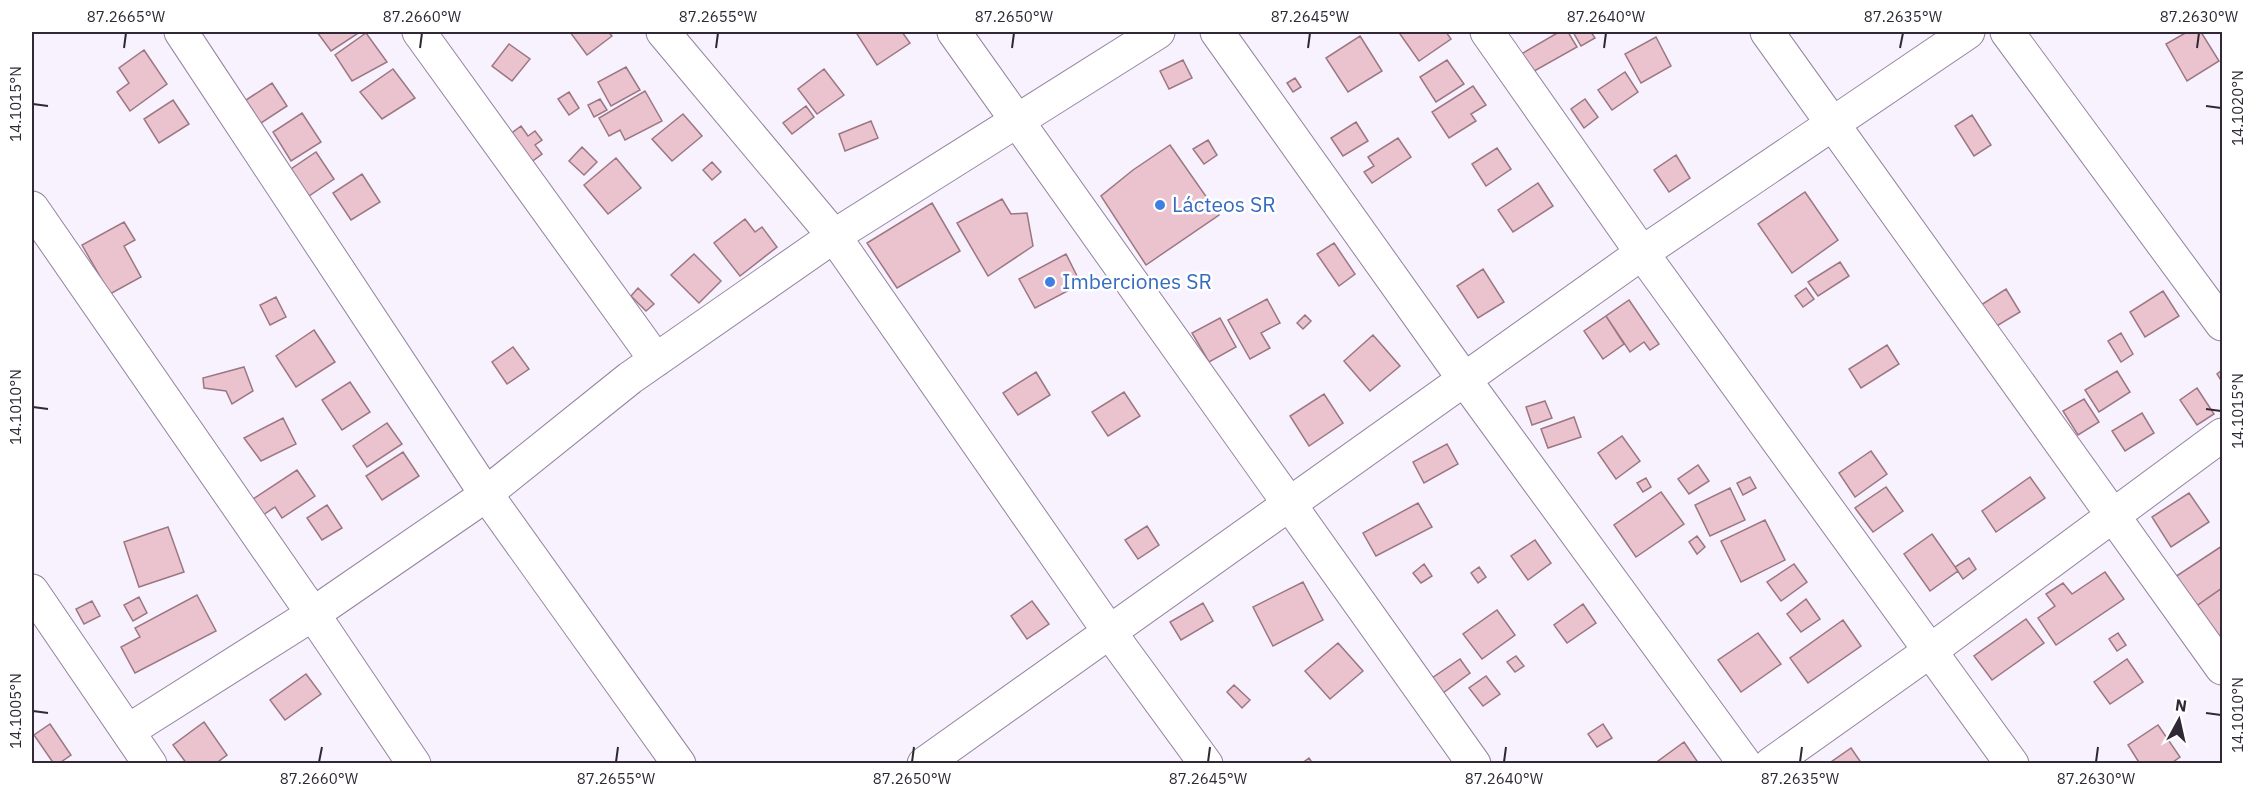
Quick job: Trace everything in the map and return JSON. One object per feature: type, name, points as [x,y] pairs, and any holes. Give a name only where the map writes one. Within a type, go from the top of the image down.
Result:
[{"type":"street","points":[[181,32],[486,494],[679,764]]},
{"type":"street","points":[[419,32],[656,360]]},
{"type":"street","points":[[663,32],[834,236],[1108,630],[1206,764]]},
{"type":"street","points":[[954,32],[1474,764]]},
{"type":"street","points":[[128,731],[313,614],[486,494],[656,360],[834,236],[1158,32]]},
{"type":"street","points":[[1217,32],[1464,379],[1745,764]]},
{"type":"street","points":[[1486,32],[1642,253],[2012,764]]},
{"type":"street","points":[[1767,32],[2223,668]]},
{"type":"street","points":[[926,763],[1108,630],[1642,253],[1968,32]]},
{"type":"street","points":[[2007,32],[2223,324]]},
{"type":"street","points":[[32,208],[414,764]]},
{"type":"street","points":[[1771,764],[1930,651],[2223,435]]},
{"type":"street","points":[[32,591],[150,764]]},
{"type":"building","points":[[317,32],[360,32],[331,51]]},
{"type":"building","points":[[570,32],[608,32],[612,36],[587,55]]},
{"type":"building","points":[[860,32],[902,32],[910,43],[877,65],[857,34]]},
{"type":"building","points":[[1404,32],[1446,32],[1451,39],[1419,61],[1400,34]]},
{"type":"building","points":[[1559,32],[1568,32],[1577,47],[1529,74],[1518,56]]},
{"type":"building","points":[[1573,32],[1591,32],[1595,38],[1581,46]]},
{"type":"building","points":[[2187,32],[2201,32],[2219,61],[2187,81],[2166,44]]},
{"type":"building","points":[[366,33],[387,62],[352,81],[335,55]]},
{"type":"building","points":[[1360,36],[1382,71],[1348,92],[1326,58]]},
{"type":"building","points":[[1656,37],[1671,66],[1641,83],[1625,54]]},
{"type":"building","points":[[509,44],[530,59],[512,81],[492,66]]},
{"type":"building","points":[[144,50],[167,84],[130,111],[117,92],[129,83],[119,68]]},
{"type":"building","points":[[1183,60],[1192,78],[1169,89],[1160,71]]},
{"type":"building","points":[[1447,60],[1464,84],[1436,102],[1420,77]]},
{"type":"building","points":[[626,67],[640,90],[611,106],[598,82]]},
{"type":"building","points":[[393,69],[415,98],[382,119],[360,92]]},
{"type":"building","points":[[824,69],[844,95],[817,114],[798,89]]},
{"type":"building","points":[[1625,72],[1638,92],[1612,110],[1598,90]]},
{"type":"building","points":[[1295,78],[1301,87],[1293,92],[1287,83]]},
{"type":"building","points":[[272,83],[287,106],[258,125],[243,102]]},
{"type":"building","points":[[1473,86],[1486,105],[1471,114],[1476,121],[1449,138],[1432,112]]},
{"type":"building","points":[[645,91],[662,121],[625,140],[620,130],[609,136],[599,118]]},
{"type":"building","points":[[569,92],[579,108],[569,115],[558,99]]},
{"type":"building","points":[[600,99],[607,110],[594,117],[588,105]]},
{"type":"building","points":[[1585,99],[1598,117],[1584,128],[1571,109]]},
{"type":"building","points":[[173,100],[189,124],[159,143],[144,119]]},
{"type":"building","points":[[806,106],[814,117],[792,134],[783,123]]},
{"type":"building","points":[[302,113],[321,142],[291,161],[273,132]]},
{"type":"building","points":[[683,114],[702,136],[672,161],[652,139]]},
{"type":"building","points":[[1972,115],[1991,145],[1974,156],[1955,126]]},
{"type":"building","points":[[871,121],[878,138],[845,151],[839,134]]},
{"type":"building","points":[[1356,122],[1368,141],[1343,156],[1331,138]]},
{"type":"building","points":[[521,126],[528,136],[535,131],[542,140],[535,145],[542,154],[526,166],[505,138]]},
{"type":"building","points":[[1398,138],[1411,157],[1372,183],[1364,172],[1374,166],[1368,157]]},
{"type":"building","points":[[1208,140],[1217,155],[1204,164],[1193,149]]},
{"type":"building","name":"Lácteos SR","points":[[1170,145],[1219,215],[1146,265],[1101,196],[1133,170]]},
{"type":"building","points":[[582,147],[597,162],[584,175],[569,161]]},
{"type":"building","points":[[1497,148],[1511,169],[1486,186],[1472,164]]},
{"type":"building","points":[[316,152],[334,179],[306,198],[288,171]]},
{"type":"building","points":[[1676,155],[1690,178],[1669,192],[1654,170]]},
{"type":"building","points":[[616,158],[641,188],[608,214],[584,185]]},
{"type":"building","points":[[712,162],[721,172],[712,180],[703,170]]},
{"type":"building","points":[[362,174],[380,202],[351,220],[333,193]]},
{"type":"building","points":[[1538,183],[1553,206],[1513,232],[1498,210]]},
{"type":"building","points":[[1805,192],[1838,240],[1792,273],[1758,224]]},
{"type":"building","points":[[1002,199],[1011,214],[1027,213],[1033,246],[988,276],[957,223]]},
{"type":"building","points":[[932,203],[960,251],[897,288],[867,243]]},
{"type":"building","points":[[745,219],[755,232],[762,227],[777,247],[740,276],[714,243]]},
{"type":"building","points":[[124,222],[135,240],[124,246],[141,277],[110,294],[82,245]]},
{"type":"building","points":[[1334,243],[1355,274],[1339,286],[1317,254]]},
{"type":"building","points":[[694,254],[721,281],[699,303],[671,275]]},
{"type":"building","name":"Imberciones SR","points":[[1066,254],[1081,284],[1035,308],[1019,279]]},
{"type":"building","points":[[1840,262],[1849,276],[1818,296],[1808,282]]},
{"type":"building","points":[[1483,269],[1504,302],[1478,318],[1457,286]]},
{"type":"building","points":[[638,288],[654,304],[646,311],[631,296]]},
{"type":"building","points":[[1806,288],[1814,299],[1803,307],[1795,296]]},
{"type":"building","points":[[2006,289],[2020,312],[1995,327],[1981,305]]},
{"type":"building","points":[[2163,291],[2179,316],[2145,337],[2130,312]]},
{"type":"building","points":[[276,297],[286,317],[270,325],[260,305]]},
{"type":"building","points":[[1267,299],[1280,323],[1261,333],[1270,348],[1250,359],[1228,320]]},
{"type":"building","points":[[1629,300],[1659,344],[1650,350],[1644,342],[1630,352],[1606,316]]},
{"type":"building","points":[[1305,315],[1311,321],[1303,329],[1297,323]]},
{"type":"building","points":[[1606,316],[1624,344],[1603,359],[1584,331]]},
{"type":"building","points":[[1220,318],[1236,347],[1209,362],[1192,333]]},
{"type":"building","points":[[314,330],[335,362],[296,387],[276,356]]},
{"type":"building","points":[[2121,333],[2133,354],[2121,362],[2108,341]]},
{"type":"building","points":[[1373,335],[1400,366],[1370,391],[1344,361]]},
{"type":"building","points":[[1887,345],[1899,364],[1861,388],[1849,369]]},
{"type":"building","points":[[513,347],[529,369],[507,384],[492,362]]},
{"type":"building","points":[[244,367],[253,391],[232,404],[226,391],[204,388],[203,378]]},
{"type":"building","points":[[2222,370],[2222,382],[2217,374]]},
{"type":"building","points":[[2117,371],[2130,392],[2099,412],[2085,390]]},
{"type":"building","points":[[1036,372],[1050,395],[1018,415],[1003,393]]},
{"type":"building","points":[[350,382],[370,412],[342,430],[322,400]]},
{"type":"building","points":[[2197,388],[2214,414],[2197,425],[2180,400]]},
{"type":"building","points":[[1124,392],[1140,416],[1108,436],[1092,412]]},
{"type":"building","points":[[1324,394],[1343,423],[1309,446],[1290,416]]},
{"type":"building","points":[[2084,399],[2099,422],[2078,435],[2063,411]]},
{"type":"building","points":[[1545,401],[1552,418],[1532,425],[1526,407]]},
{"type":"building","points":[[2142,413],[2154,433],[2125,451],[2112,431]]},
{"type":"building","points":[[1574,417],[1581,437],[1548,448],[1541,429]]},
{"type":"building","points":[[283,418],[296,444],[261,461],[244,438]]},
{"type":"building","points":[[387,423],[402,444],[367,467],[353,446]]},
{"type":"building","points":[[1622,436],[1640,461],[1616,479],[1598,453]]},
{"type":"building","points":[[1447,444],[1458,464],[1424,483],[1413,462]]},
{"type":"building","points":[[1871,451],[1887,474],[1855,497],[1839,473]]},
{"type":"building","points":[[403,452],[419,476],[382,500],[366,476]]},
{"type":"building","points":[[1698,465],[1709,481],[1689,494],[1678,479]]},
{"type":"building","points":[[297,470],[315,496],[282,518],[275,507],[260,517],[250,501]]},
{"type":"building","points":[[1750,477],[1756,488],[1743,495],[1737,483]]},
{"type":"building","points":[[2030,477],[2045,498],[1996,532],[1982,511]]},
{"type":"building","points":[[1646,478],[1651,487],[1643,492],[1637,483]]},
{"type":"building","points":[[1886,487],[1903,511],[1873,532],[1855,508]]},
{"type":"building","points":[[1730,488],[1745,520],[1710,536],[1695,505]]},
{"type":"building","points":[[1661,492],[1684,524],[1636,557],[1614,525]]},
{"type":"building","points":[[2189,493],[2209,522],[2171,547],[2152,517]]},
{"type":"building","points":[[1418,503],[1432,527],[1376,556],[1363,533]]},
{"type":"building","points":[[327,505],[342,528],[322,540],[307,518]]},
{"type":"building","points":[[1765,520],[1785,560],[1741,582],[1721,541]]},
{"type":"building","points":[[1147,526],[1159,545],[1138,559],[1125,540]]},
{"type":"building","points":[[168,527],[184,572],[139,587],[124,542]]},
{"type":"building","points":[[1932,534],[1958,571],[1930,591],[1904,554]]},
{"type":"building","points":[[1697,536],[1705,547],[1697,554],[1689,542]]},
{"type":"building","points":[[1535,540],[1551,563],[1528,580],[1511,556]]},
{"type":"building","points":[[2222,546],[2222,588],[2195,607],[2175,577]]},
{"type":"building","points":[[1969,558],[1976,569],[1963,579],[1955,567]]},
{"type":"building","points":[[1424,564],[1432,576],[1421,583],[1413,573]]},
{"type":"building","points":[[1794,564],[1807,582],[1781,601],[1767,582]]},
{"type":"building","points":[[1479,567],[1486,577],[1478,583],[1471,573]]},
{"type":"building","points":[[2105,572],[2124,599],[2056,645],[2038,618],[2055,606],[2046,594],[2063,583],[2072,594]]},
{"type":"building","points":[[1303,582],[1323,620],[1273,646],[1253,607]]},
{"type":"building","points":[[2222,588],[2222,636],[2218,640],[2195,607]]},
{"type":"building","points":[[197,595],[216,631],[135,673],[121,647],[140,637],[135,628]]},
{"type":"building","points":[[139,597],[147,613],[133,621],[124,605]]},
{"type":"building","points":[[1806,599],[1820,619],[1801,632],[1787,614]]},
{"type":"building","points":[[92,601],[100,616],[84,624],[76,609]]},
{"type":"building","points":[[1032,601],[1049,624],[1027,639],[1011,616]]},
{"type":"building","points":[[1203,603],[1213,621],[1181,640],[1170,622]]},
{"type":"building","points":[[1583,604],[1596,623],[1567,643],[1554,625]]},
{"type":"building","points":[[1497,610],[1515,635],[1482,659],[1463,634]]},
{"type":"building","points":[[2026,619],[2044,643],[1992,680],[1974,656]]},
{"type":"building","points":[[1843,620],[1861,646],[1808,683],[1790,658]]},
{"type":"building","points":[[1758,633],[1781,664],[1741,692],[1718,660]]},
{"type":"building","points":[[2118,633],[2126,645],[2117,651],[2109,639]]},
{"type":"building","points":[[1338,643],[1363,671],[1330,699],[1305,671]]},
{"type":"building","points":[[1516,656],[1524,666],[1515,672],[1507,662]]},
{"type":"building","points":[[1460,659],[1470,673],[1443,693],[1432,678]]},
{"type":"building","points":[[2127,659],[2143,682],[2110,704],[2094,682]]},
{"type":"building","points":[[306,674],[321,694],[285,720],[270,700]]},
{"type":"building","points":[[1486,676],[1500,694],[1483,706],[1469,688]]},
{"type":"building","points":[[1234,685],[1250,700],[1242,708],[1227,692]]},
{"type":"building","points":[[204,722],[227,755],[215,764],[187,764],[173,745]]},
{"type":"building","points":[[50,724],[71,755],[58,764],[54,764],[34,735]]},
{"type":"building","points":[[1603,724],[1612,738],[1597,747],[1588,734]]},
{"type":"building","points":[[2158,725],[2180,757],[2170,764],[2140,764],[2128,745]]},
{"type":"building","points":[[1684,742],[1699,764],[1654,764]]},
{"type":"building","points":[[1851,748],[1862,764],[1828,764]]},
{"type":"building","points":[[1309,758],[1313,764],[1301,764]]},
{"type":"place","name":"Lácteos SR","points":[[1160,205]]},
{"type":"place","name":"Imberciones SR","points":[[1050,282]]}]
